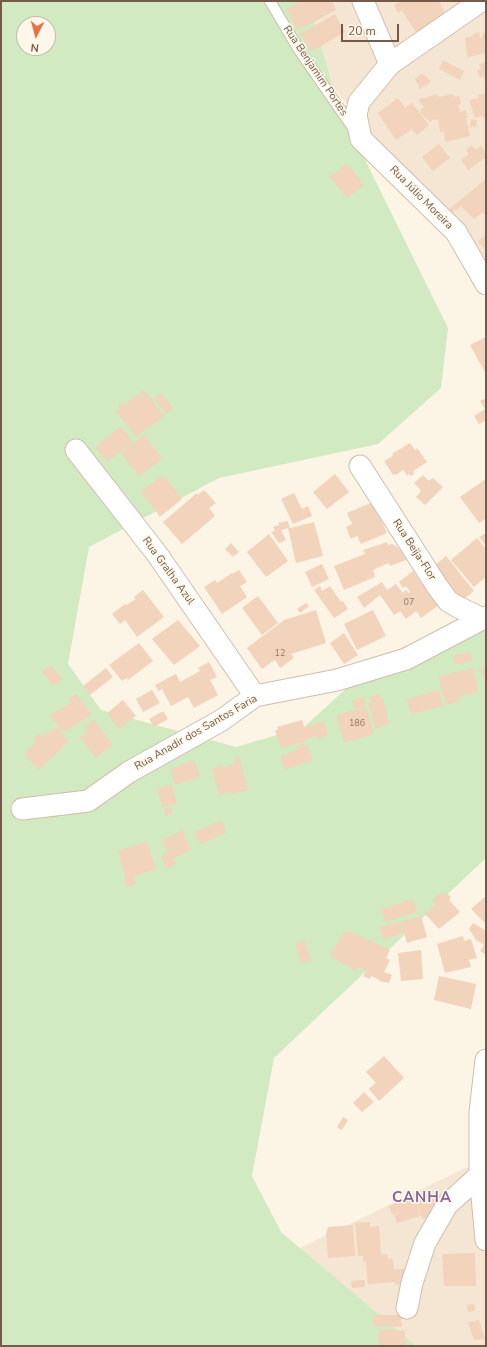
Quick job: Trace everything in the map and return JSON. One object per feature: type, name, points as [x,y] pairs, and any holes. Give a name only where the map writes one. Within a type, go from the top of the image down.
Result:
[{"type":"street","points":[[363,1],[390,64]]},
{"type":"street","points":[[361,139],[356,115],[359,102],[390,64],[480,1]]},
{"type":"street","name":"Rua Júlio Moreira","points":[[361,139],[456,232],[486,284]]},
{"type":"street","name":"Rua Gralha Azul","points":[[76,450],[157,554],[255,696]]},
{"type":"street","name":"Rua Beija-Flor","points":[[360,466],[448,601],[458,608],[484,618]]},
{"type":"street","name":"Rua Anadir dos Santos Faria","points":[[22,809],[88,801],[129,772],[222,720],[255,696],[337,680],[406,659],[484,618]]},
{"type":"street","points":[[486,1060],[480,1112],[480,1175],[486,1240]]},
{"type":"street","points":[[408,1308],[412,1283],[425,1243],[447,1205],[480,1175]]},
{"type":"lane","name":"Rua Benjamim Portes","points":[[270,1],[299,50],[361,139]]},
{"type":"shaded area","points":[[272,1],[486,1],[486,280],[294,36]]},
{"type":"shaded area","points":[[1,1053],[277,1259],[486,1158],[486,1346],[1,1346]]},
{"type":"green space","points":[[1,1],[308,1],[338,105],[448,328],[441,388],[378,444],[219,478],[89,547],[68,664],[101,710],[236,747],[304,727],[384,654],[486,619],[486,858],[274,1058],[252,1176],[281,1232],[416,1346],[1,1346]]},
{"type":"building","points":[[301,1],[332,1],[336,10],[298,30],[286,9]]},
{"type":"building","points":[[397,1],[439,1],[446,16],[418,35],[402,11],[398,13],[394,5],[398,3]]},
{"type":"building","points":[[335,14],[345,32],[312,51],[300,34]]},
{"type":"building","points":[[479,32],[480,38],[482,37],[482,33],[486,32],[486,53],[469,57],[467,56],[465,38],[473,36],[473,34]]},
{"type":"building","points":[[443,60],[464,71],[460,80],[439,69]]},
{"type":"building","points":[[486,62],[485,81],[483,76],[480,78],[477,70],[481,69],[479,64]]},
{"type":"building","points":[[422,74],[431,82],[420,89],[415,79]]},
{"type":"building","points":[[486,93],[486,119],[483,116],[475,118],[469,100],[479,98],[478,95]]},
{"type":"building","points":[[437,94],[438,97],[453,94],[454,97],[459,96],[461,104],[458,105],[460,112],[466,110],[468,118],[466,118],[470,136],[445,142],[444,132],[440,132],[438,119],[430,122],[420,112],[424,107],[418,100]]},
{"type":"building","points":[[398,98],[405,108],[412,103],[429,125],[417,135],[410,127],[411,130],[396,140],[378,113]]},
{"type":"building","points":[[471,119],[477,120],[476,127],[470,127]]},
{"type":"building","points":[[439,144],[450,158],[433,171],[422,157]]},
{"type":"building","points":[[472,145],[475,150],[481,146],[486,153],[486,157],[468,170],[461,160],[469,154],[466,150]]},
{"type":"building","points":[[347,163],[364,185],[347,198],[330,177]]},
{"type":"building","points":[[486,179],[486,216],[483,212],[474,219],[461,206],[449,215],[446,212]]},
{"type":"building","points":[[486,235],[486,251],[478,241]]},
{"type":"building","points":[[486,337],[486,374],[470,345]]},
{"type":"building","points":[[144,390],[164,416],[136,437],[116,411],[120,408],[118,405],[121,402],[124,405]]},
{"type":"building","points":[[161,393],[173,408],[166,414],[154,398]]},
{"type":"building","points":[[486,398],[486,420],[479,424],[474,416],[485,409],[480,401]]},
{"type":"building","points":[[121,426],[133,442],[107,462],[96,448],[97,445]]},
{"type":"building","points":[[144,435],[162,459],[139,476],[121,453]]},
{"type":"building","points":[[410,443],[415,450],[417,448],[427,462],[413,471],[414,474],[411,476],[409,474],[407,475],[403,470],[396,475],[393,475],[384,461],[393,456],[392,454]]},
{"type":"building","points":[[335,474],[349,492],[327,509],[313,492]]},
{"type":"building","points":[[163,475],[182,499],[160,517],[141,491]]},
{"type":"building","points":[[423,475],[429,481],[433,478],[443,487],[425,505],[416,497],[421,491],[414,483]]},
{"type":"building","points":[[486,479],[486,518],[479,523],[460,497]]},
{"type":"building","points":[[204,490],[216,503],[209,508],[215,516],[182,544],[163,522],[197,493],[198,495]]},
{"type":"building","points":[[294,493],[302,509],[308,506],[312,516],[293,524],[281,499]]},
{"type":"building","points":[[373,502],[387,533],[361,544],[357,536],[351,539],[346,527],[352,524],[347,513]]},
{"type":"building","points":[[288,521],[290,528],[314,522],[323,556],[296,563],[288,528],[281,530],[286,540],[279,543],[271,532],[275,531],[273,527],[279,525],[278,523]]},
{"type":"building","points":[[486,533],[486,546],[479,537]]},
{"type":"building","points":[[269,534],[288,561],[266,577],[247,552]]},
{"type":"building","points":[[477,538],[486,549],[486,577],[474,587],[451,560]]},
{"type":"building","points":[[387,542],[388,545],[392,544],[396,546],[403,553],[406,560],[390,566],[389,563],[373,570],[375,577],[344,590],[334,566],[365,554],[363,550]]},
{"type":"building","points":[[231,543],[239,552],[233,557],[225,549]]},
{"type":"building","points":[[446,556],[474,591],[461,601],[433,567]]},
{"type":"building","points":[[322,564],[329,579],[312,587],[305,572]]},
{"type":"building","points":[[239,570],[247,582],[240,586],[247,597],[222,614],[204,587],[215,580],[217,583]]},
{"type":"building","points":[[413,571],[422,584],[425,582],[440,604],[421,618],[416,611],[406,619],[400,611],[394,615],[380,595],[364,608],[357,597],[382,582],[387,590],[396,584],[403,593],[406,590],[409,593],[410,592],[406,586],[403,588],[399,582]]},
{"type":"building","points":[[320,586],[322,591],[330,586],[348,609],[334,618],[314,590]]},
{"type":"building","points":[[143,590],[164,617],[137,637],[125,620],[120,624],[112,614],[125,604],[127,605],[136,599],[134,597]]},
{"type":"building","points":[[258,596],[278,623],[262,635],[242,608]]},
{"type":"building","points":[[306,603],[309,606],[300,613],[297,609]]},
{"type":"building","points":[[316,610],[326,643],[291,654],[294,658],[280,668],[275,660],[262,669],[247,648],[284,620]]},
{"type":"building","points":[[373,610],[386,636],[357,650],[344,624]]},
{"type":"building","points":[[178,620],[200,646],[174,665],[152,639]]},
{"type":"building","points":[[344,633],[358,655],[344,664],[330,643]]},
{"type":"building","points":[[139,643],[153,661],[128,680],[127,678],[122,681],[109,665]]},
{"type":"building","points":[[471,652],[472,661],[455,664],[453,655]]},
{"type":"building","points":[[209,662],[217,677],[210,680],[218,695],[194,708],[188,697],[171,706],[162,689],[158,691],[155,685],[176,674],[180,682],[200,671],[198,668]]},
{"type":"building","points":[[51,665],[62,679],[53,686],[42,672]]},
{"type":"building","points":[[486,667],[486,686],[481,669]]},
{"type":"building","points":[[106,668],[113,677],[90,695],[83,686]]},
{"type":"building","points":[[473,668],[478,692],[460,696],[460,694],[458,695],[460,701],[447,705],[445,698],[443,698],[439,679],[440,676]]},
{"type":"building","points":[[152,690],[160,703],[143,712],[136,699]]},
{"type":"building","points":[[439,690],[443,706],[411,714],[407,699]]},
{"type":"building","points":[[76,694],[92,715],[63,732],[50,715],[71,703],[68,699]]},
{"type":"building","points":[[380,694],[381,699],[383,698],[389,723],[376,729],[368,703],[371,702],[369,697]]},
{"type":"building","points":[[364,697],[366,705],[355,709],[352,700]]},
{"type":"building","points":[[123,700],[136,716],[119,729],[107,713]]},
{"type":"building","points":[[366,707],[374,734],[344,743],[337,715]]},
{"type":"building","points":[[163,711],[168,719],[154,727],[149,719]]},
{"type":"building","points":[[94,720],[113,744],[96,758],[80,738],[87,732],[84,728]]},
{"type":"building","points":[[302,720],[304,727],[324,721],[328,736],[317,739],[317,736],[307,739],[307,741],[281,748],[275,730],[278,730],[277,727]]},
{"type":"building","points":[[57,727],[69,742],[62,746],[63,747],[39,770],[24,754],[36,742],[33,739],[38,733],[42,737],[48,731],[49,732]]},
{"type":"building","points":[[304,743],[305,747],[308,746],[312,760],[285,770],[281,756],[298,749],[296,746]]},
{"type":"building","points":[[239,757],[248,790],[219,795],[212,768],[222,766],[222,768],[234,764],[233,759]]},
{"type":"building","points":[[194,760],[200,776],[175,785],[170,769]]},
{"type":"building","points":[[171,784],[177,803],[163,808],[157,789]]},
{"type":"building","points":[[171,807],[172,814],[165,816],[164,809]]},
{"type":"building","points":[[222,820],[226,833],[199,844],[194,832]]},
{"type":"building","points":[[182,830],[191,850],[173,858],[176,864],[167,869],[161,857],[168,853],[162,840]]},
{"type":"building","points":[[147,842],[156,869],[133,876],[136,884],[127,887],[118,851]]},
{"type":"building","points":[[441,892],[444,895],[446,893],[451,897],[449,900],[460,912],[439,929],[425,914],[435,905],[432,901]]},
{"type":"building","points":[[486,896],[486,924],[471,909]]},
{"type":"building","points":[[413,899],[417,912],[386,922],[381,909]]},
{"type":"building","points":[[421,916],[427,937],[407,943],[401,922]]},
{"type":"building","points":[[400,922],[403,933],[383,939],[379,927]]},
{"type":"building","points":[[473,923],[486,931],[486,955],[480,951],[484,945],[476,940],[469,929]]},
{"type":"building","points":[[344,932],[351,932],[390,950],[386,958],[390,960],[384,972],[392,975],[389,983],[379,981],[380,980],[371,976],[370,979],[363,976],[366,971],[357,967],[356,971],[330,956]]},
{"type":"building","points":[[463,936],[464,941],[471,939],[477,958],[469,960],[471,967],[445,973],[437,944]]},
{"type":"building","points":[[305,941],[311,961],[301,963],[296,944]]},
{"type":"building","points":[[421,950],[423,979],[401,981],[398,953]]},
{"type":"building","points":[[439,976],[476,984],[471,1009],[434,1000]]},
{"type":"building","points":[[384,1056],[404,1078],[379,1101],[369,1089],[376,1083],[366,1072]]},
{"type":"building","points":[[364,1092],[374,1102],[362,1112],[353,1103]]},
{"type":"building","points":[[343,1117],[348,1120],[342,1130],[337,1127]]},
{"type":"building","points":[[428,1191],[429,1196],[433,1194],[437,1206],[433,1207],[435,1216],[422,1219],[415,1195]]},
{"type":"building","points":[[415,1195],[420,1216],[397,1223],[394,1215],[399,1214],[392,1215],[389,1206],[395,1204],[394,1202]]},
{"type":"building","points":[[370,1222],[370,1227],[379,1226],[381,1255],[387,1254],[388,1259],[393,1259],[394,1269],[405,1269],[406,1284],[399,1285],[395,1284],[395,1282],[368,1284],[366,1262],[363,1262],[363,1256],[358,1256],[355,1223]]},
{"type":"building","points":[[353,1225],[355,1256],[328,1258],[326,1234],[328,1227]]},
{"type":"building","points":[[475,1253],[476,1286],[444,1286],[442,1254]]},
{"type":"building","points":[[365,1280],[365,1287],[352,1288],[351,1281]]},
{"type":"building","points":[[474,1304],[475,1311],[468,1312],[467,1305]]},
{"type":"building","points":[[374,1315],[401,1315],[402,1327],[373,1326]]},
{"type":"building","points":[[479,1320],[485,1339],[474,1340],[468,1322]]},
{"type":"building","points":[[379,1329],[405,1331],[405,1346],[379,1346]]},
{"type":"district","name":"CANHA","points":[[422,1198]]}]
